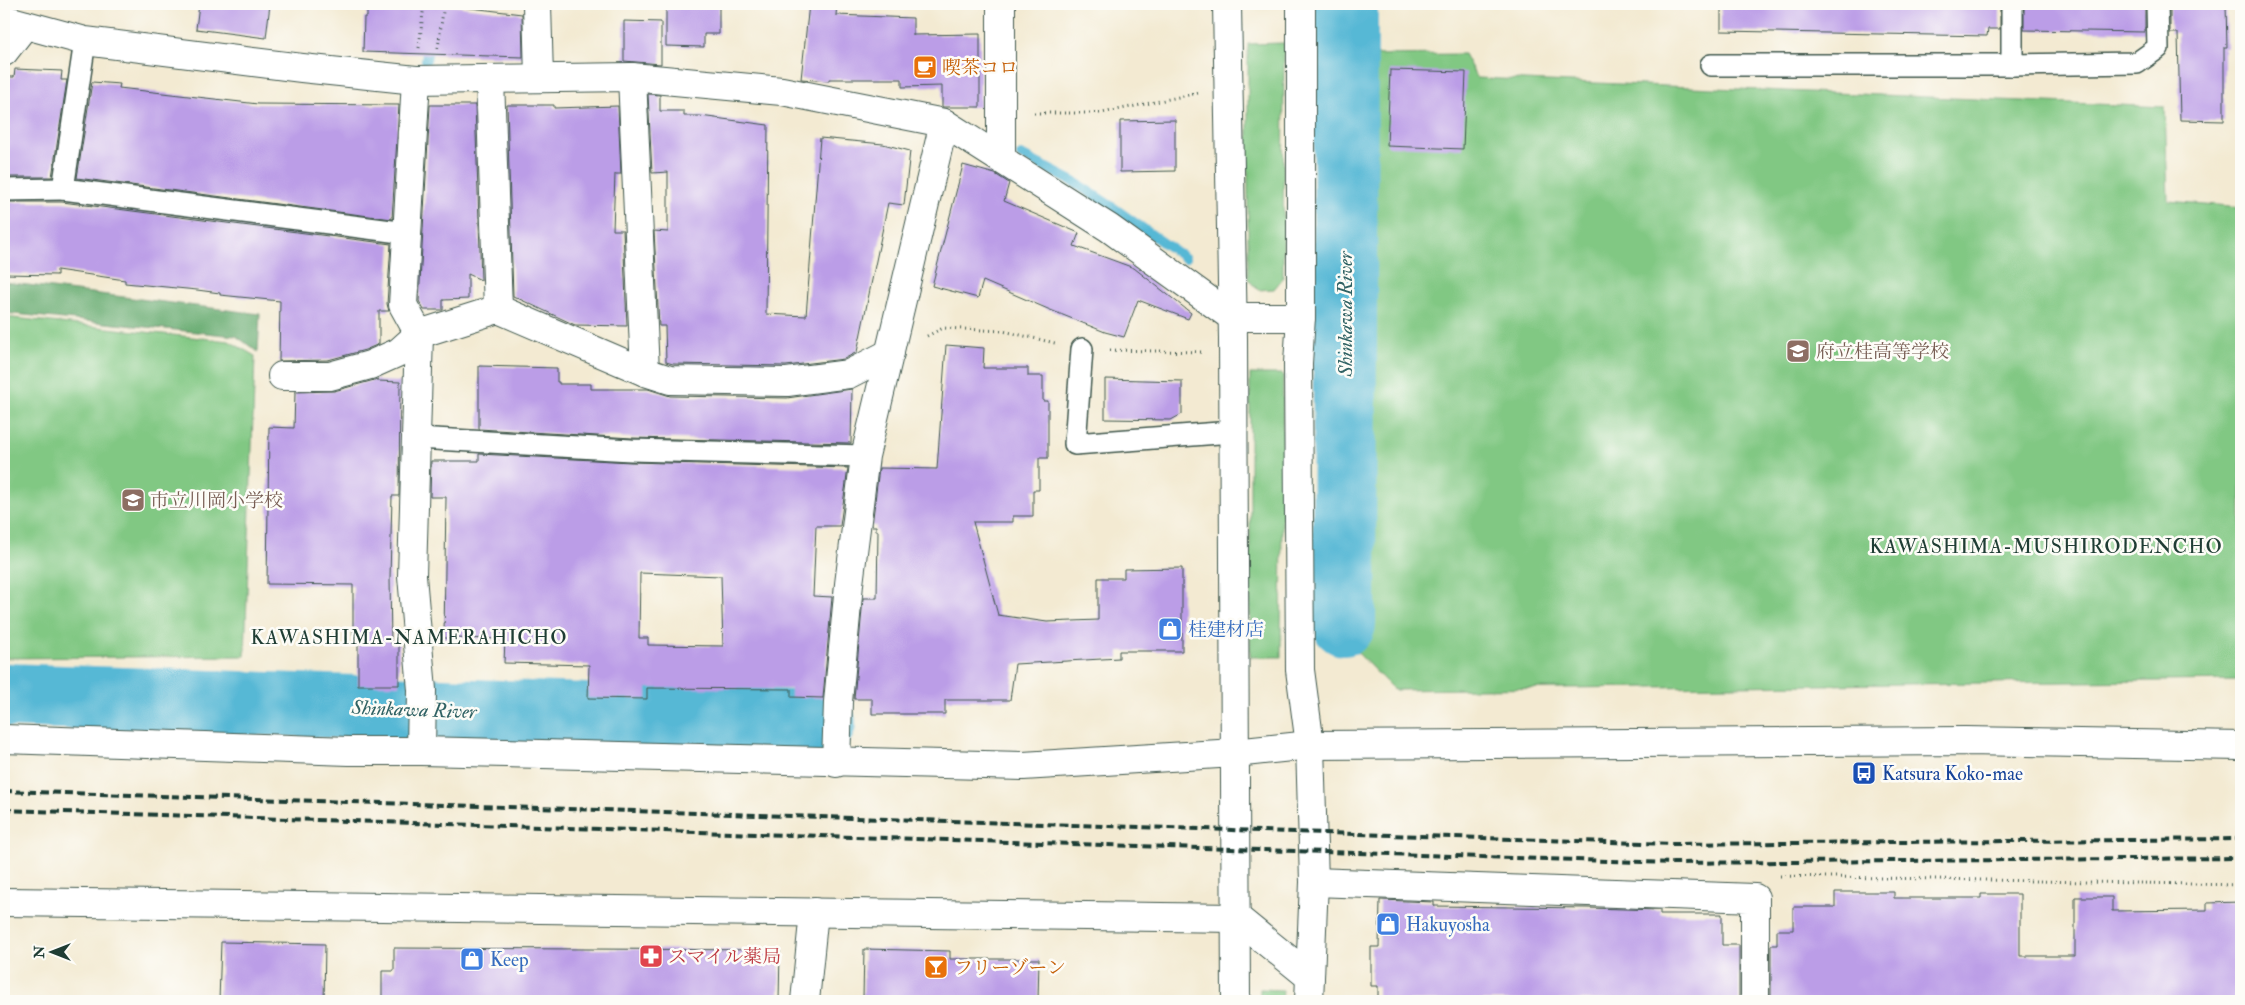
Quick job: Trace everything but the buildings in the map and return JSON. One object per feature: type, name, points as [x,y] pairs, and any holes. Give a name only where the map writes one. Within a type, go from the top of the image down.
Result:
[{"type":"street","points":[[537,4],[539,78]]},
{"type":"street","points":[[1000,157],[1001,4]]},
{"type":"street","points":[[1227,4],[1236,753],[1236,1001]]},
{"type":"street","points":[[1301,4],[1301,317],[1298,363],[1300,670],[1310,745],[1314,882],[1309,989]]},
{"type":"street","points":[[4,52],[15,22],[85,41],[426,80],[632,77],[782,91],[944,123],[1110,228],[1232,317],[1301,317]]},
{"type":"street","points":[[632,77],[645,372]]},
{"type":"street","points":[[490,79],[498,309]]},
{"type":"street","points":[[421,751],[422,690],[412,576],[419,334],[403,304],[407,233],[426,80]]},
{"type":"street","points":[[836,752],[838,702],[850,575],[865,456],[944,123]]},
{"type":"street","points":[[282,376],[330,376],[370,365],[399,352],[419,334],[498,309],[645,372],[670,380],[787,382],[849,374],[890,354]]},
{"type":"street","points":[[4,739],[349,751],[836,752],[1023,766],[1236,753],[1310,745],[1965,741],[2241,746]]},
{"type":"street","points":[[1314,882],[1755,898],[1755,1001]]},
{"type":"street","points":[[4,902],[1237,918],[1309,989]]},
{"type":"street","points":[[805,1001],[814,912]]},
{"type":"lane","points":[[2012,4],[2012,65]]},
{"type":"lane","points":[[1711,65],[2137,63],[2158,48],[2157,4]]},
{"type":"lane","points":[[63,189],[85,41]]},
{"type":"lane","points":[[4,190],[63,189],[407,233]]},
{"type":"lane","points":[[1082,349],[1075,444],[1232,432]]},
{"type":"lane","points":[[416,438],[631,450],[865,456]]},
{"type":"path","points":[[424,4],[426,80]]},
{"type":"path","points":[[426,80],[436,63],[444,4]]},
{"type":"path","points":[[1000,114],[1102,113],[1199,93]]},
{"type":"path","points":[[1775,876],[2241,885]]},
{"type":"green space","points":[[1284,43],[1283,278],[1274,289],[1258,290],[1248,279],[1248,44]]},
{"type":"green space","name":"府立桂高等学校","points":[[1464,54],[1477,78],[2165,107],[2168,201],[2241,207],[2241,680],[1394,690],[1352,647],[1358,55]]},
{"type":"green space","points":[[4,282],[260,314],[258,352],[236,336],[4,313]]},
{"type":"green space","name":"市立川岡小学校","points":[[4,317],[229,341],[255,356],[245,656],[4,658]]},
{"type":"green space","points":[[1250,374],[1283,374],[1281,657],[1250,657]]},
{"type":"green space","points":[[1260,989],[1283,990],[1282,1001],[1260,1001]]},
{"type":"waterway","name":"Shinkawa River","points":[[1344,624],[1346,4]]},
{"type":"waterway","points":[[426,60],[429,41]]},
{"type":"waterway","points":[[1021,155],[1074,182],[1185,258]]},
{"type":"waterway","name":"Shinkawa River","points":[[4,695],[824,723]]},
{"type":"railway","points":[[4,791],[1672,844],[2241,839]]},
{"type":"railway","points":[[4,810],[1672,863],[2241,858]]},
{"type":"place","name":"喫茶コロ","points":[[925,67]]},
{"type":"place","name":"府立桂高等学校","points":[[1798,351]]},
{"type":"place","name":"市立川岡小学校","points":[[133,500]]},
{"type":"place","name":"桂建材店","points":[[1170,629]]},
{"type":"place","name":"Katsura Koko-mae","points":[[1864,773]]},
{"type":"place","name":"Hakuyosha","points":[[1388,924]]},
{"type":"place","name":"スマイル薬局","points":[[651,956]]},
{"type":"place","name":"Keep","points":[[472,959]]},
{"type":"place","name":"フリーゾーン","points":[[936,967]]},
{"type":"district","name":"KAWASHIMA-MUSHIRODENCHO","points":[[2046,546]]},
{"type":"district","name":"KAWASHIMA-NAMERAHICHO","points":[[409,637]]}]
